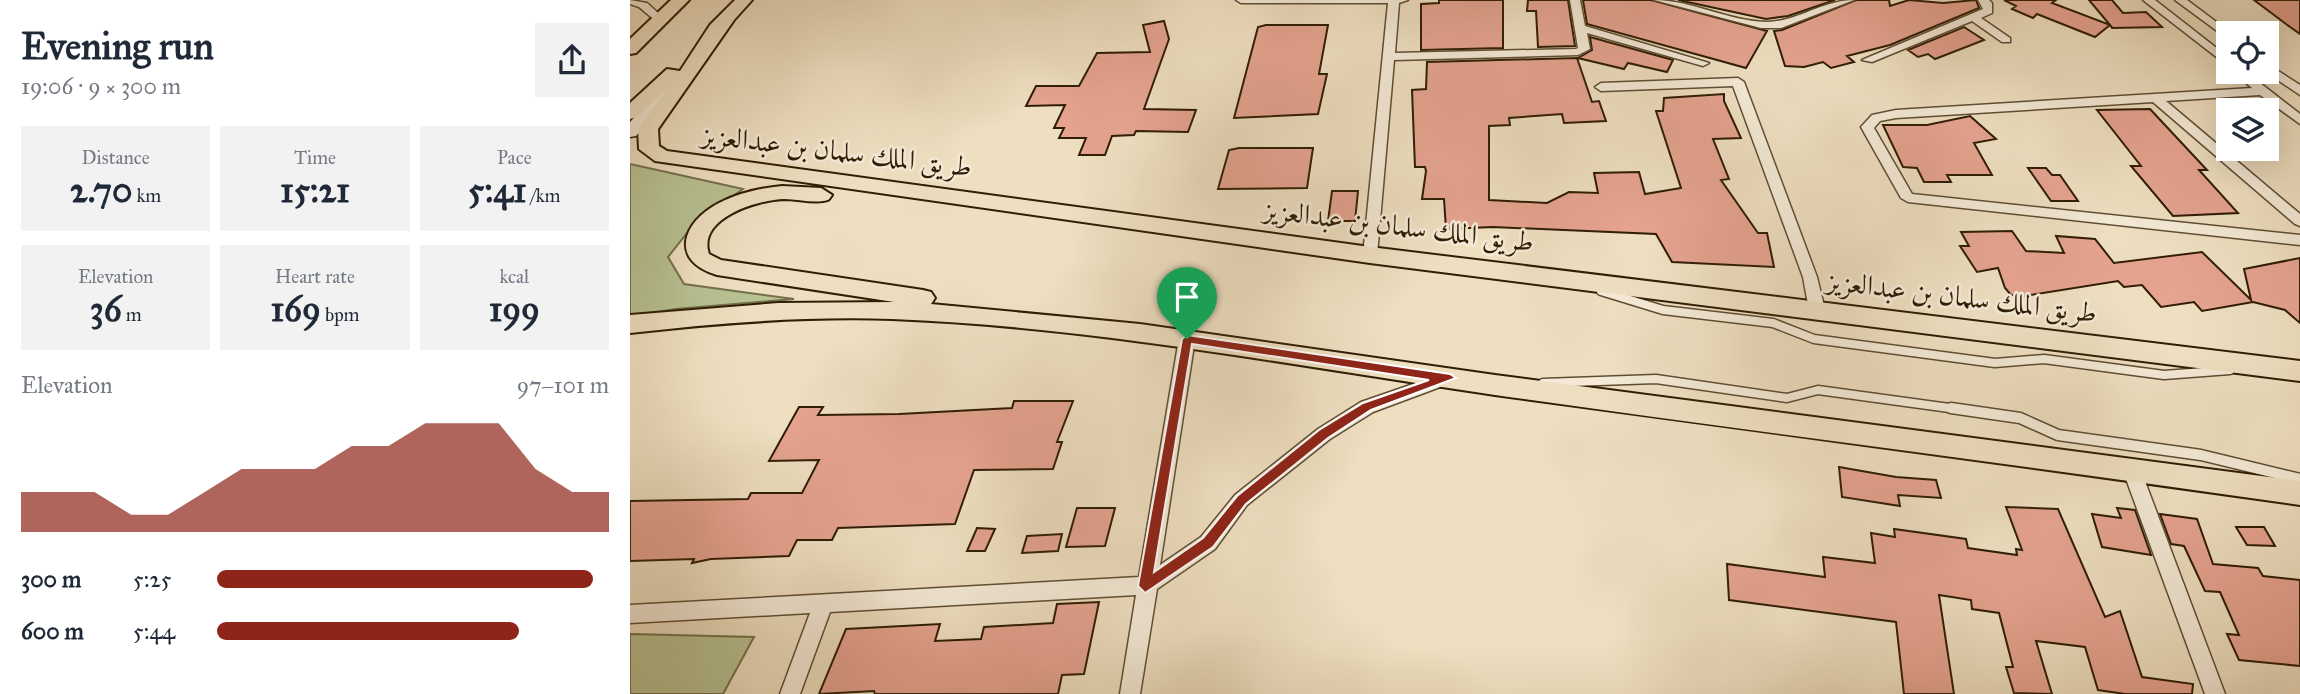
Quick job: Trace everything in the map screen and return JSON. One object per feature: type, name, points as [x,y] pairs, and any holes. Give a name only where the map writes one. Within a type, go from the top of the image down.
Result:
[{"type":"main road","points":[[630,47],[681,0]]},
{"type":"main road","points":[[630,113],[744,0]]},
{"type":"main road","name":"طريق الملك سلمان بن عبدالعزيز","points":[[727,18],[648,129],[649,149],[662,157],[1370,255],[2300,371]]},
{"type":"main road","points":[[630,132],[691,67]]},
{"type":"main road","points":[[1006,204],[902,205],[795,192],[769,194],[741,201],[709,221],[698,233],[696,252],[701,260],[717,267],[1187,339],[1491,384],[2300,493]]},
{"type":"main road","points":[[630,324],[719,314],[867,310],[928,312],[1129,330]]},
{"type":"street","points":[[1241,0],[1397,1],[1387,57],[1370,255]]},
{"type":"street","points":[[1387,57],[1578,52],[1584,49],[1575,0]]},
{"type":"street","points":[[1659,0],[1762,25],[1782,25],[1849,0]]},
{"type":"street","points":[[1868,60],[1988,11],[1988,5],[1983,0]]},
{"type":"street","points":[[2148,0],[2216,54]]},
{"type":"street","points":[[2180,0],[2216,27]]},
{"type":"street","points":[[630,1],[643,5],[661,20]]},
{"type":"street","points":[[1973,17],[2006,40]]},
{"type":"street","points":[[1580,28],[1703,63]]},
{"type":"street","points":[[2279,76],[2300,91]]},
{"type":"street","points":[[1601,87],[1738,82],[1810,277],[1817,310]]},
{"type":"street","points":[[2254,84],[2300,120]]},
{"type":"street","points":[[2263,91],[1896,114],[1877,118],[1867,127],[1908,198],[2300,240]]},
{"type":"street","points":[[2157,98],[2300,221]]},
{"type":"street","points":[[1130,694],[1145,586],[1187,339]]},
{"type":"street","points":[[630,614],[1145,586],[1208,542],[1241,500],[1324,434],[1367,407],[1405,391],[1450,378]]},
{"type":"street","points":[[2130,468],[2216,694]]},
{"type":"street","points":[[790,694],[823,604]]},
{"type":"lane","points":[[1555,276],[1663,310],[1773,323],[1814,339],[1995,363],[2044,359],[2164,374],[2271,368]]},
{"type":"lane","points":[[1491,384],[1656,379],[1787,398],[1818,390],[2020,418],[2058,435],[2201,455],[2300,479]]},
{"type":"green space","points":[[630,164],[743,189],[695,223],[668,257],[684,284],[794,299],[676,309],[630,316]]},
{"type":"green space","points":[[630,634],[754,637],[723,694],[630,694]]},
{"type":"building","points":[[1439,0],[1503,0],[1503,48],[1421,50],[1421,4],[1439,3]]},
{"type":"building","points":[[1528,0],[1568,0],[1575,46],[1538,47],[1536,11],[1527,11]]},
{"type":"building","points":[[1583,0],[1651,0],[1767,31],[1746,68],[1587,24]]},
{"type":"building","points":[[1678,0],[1835,0],[1788,16],[1766,19]]},
{"type":"building","points":[[1856,0],[1889,0],[1890,6],[1909,0],[1943,3],[1976,0],[1979,8],[1890,45],[1847,56],[1854,62],[1831,68],[1823,62],[1804,67],[1785,66],[1774,31]]},
{"type":"building","points":[[2004,0],[2056,0],[2052,3],[2110,25],[2095,37],[2037,14],[2033,18],[2012,9],[2016,6]]},
{"type":"building","points":[[2089,0],[2112,0],[2123,13],[2146,12],[2162,27],[2112,28]]},
{"type":"building","points":[[2254,0],[2300,0],[2300,34],[2286,24]]},
{"type":"building","points":[[1164,21],[1169,39],[1144,109],[1196,110],[1188,132],[1136,131],[1134,135],[1112,136],[1105,155],[1079,155],[1086,138],[1059,138],[1064,128],[1054,128],[1065,105],[1026,106],[1036,86],[1079,86],[1097,53],[1150,52],[1143,25]]},
{"type":"building","points":[[1328,25],[1319,74],[1327,74],[1318,114],[1234,118],[1258,27]]},
{"type":"building","points":[[1964,27],[1984,40],[1935,59],[1928,54],[1918,57],[1908,50]]},
{"type":"building","points":[[1590,37],[1673,60],[1667,72],[1628,63],[1624,69],[1578,58],[1592,50]]},
{"type":"building","points":[[1577,58],[1592,102],[1599,101],[1606,121],[1564,123],[1562,114],[1509,118],[1510,125],[1489,126],[1489,200],[1547,203],[1569,192],[1598,193],[1594,173],[1639,172],[1645,194],[1681,188],[1656,111],[1663,111],[1664,98],[1724,94],[1724,101],[1741,138],[1713,139],[1729,179],[1721,180],[1758,233],[1767,233],[1774,267],[1672,262],[1656,234],[1493,227],[1446,229],[1444,199],[1422,199],[1426,171],[1425,167],[1415,167],[1412,90],[1426,89],[1427,62]]},
{"type":"building","points":[[2150,109],[2207,170],[2199,170],[2238,213],[2173,216],[2131,166],[2141,166],[2097,110]]},
{"type":"building","points":[[1970,116],[1996,139],[1974,143],[1992,175],[1947,175],[1951,182],[1924,182],[1917,168],[1903,167],[1883,125],[1927,125]]},
{"type":"building","points":[[1313,148],[1307,188],[1218,189],[1229,150]]},
{"type":"building","points":[[2028,168],[2046,168],[2052,175],[2060,175],[2078,201],[2051,201]]},
{"type":"building","points":[[1332,191],[1358,191],[1355,221],[1328,221]]},
{"type":"building","points":[[2012,231],[2026,251],[2064,253],[2056,236],[2095,239],[2114,263],[2202,252],[2251,300],[2244,269],[2300,258],[2300,323],[2285,310],[2253,302],[2202,311],[2194,302],[2161,307],[2142,285],[2124,287],[2118,281],[2024,296],[2011,295],[2005,288],[1998,268],[1977,272],[1960,246],[1969,246],[1961,232]]},
{"type":"building","points":[[1014,401],[1073,401],[1057,442],[1062,442],[1053,469],[974,470],[955,524],[838,528],[832,540],[797,540],[789,556],[711,559],[692,563],[694,559],[630,561],[630,501],[748,499],[751,493],[802,493],[819,460],[769,461],[799,407],[823,407],[818,415],[899,414],[1012,408]]},
{"type":"building","points":[[1839,467],[1896,477],[1936,480],[1941,498],[1898,495],[1900,506],[1842,497]]},
{"type":"building","points":[[2006,507],[2058,509],[2105,617],[2120,611],[2142,677],[2193,684],[2192,694],[2125,694],[2098,690],[2085,647],[2036,641],[2052,694],[2014,693],[2006,667],[2013,667],[1999,613],[1972,609],[1971,600],[1939,595],[1954,694],[1904,694],[1896,622],[1729,600],[1727,564],[1825,577],[1823,557],[1875,563],[1871,533],[1895,537],[1894,529],[1966,539],[1968,548],[2017,555],[2016,549],[2022,550]]},
{"type":"building","points":[[1077,508],[1115,508],[1105,546],[1066,547]]},
{"type":"building","points":[[2117,508],[2135,510],[2151,555],[2102,547],[2092,514],[2121,518]]},
{"type":"building","points":[[2160,514],[2197,519],[2213,564],[2258,568],[2263,576],[2300,580],[2300,666],[2239,660],[2227,634],[2239,635],[2220,592],[2205,591],[2184,546],[2171,544]]},
{"type":"building","points":[[2236,527],[2264,527],[2275,546],[2247,545]]},
{"type":"building","points":[[977,528],[995,529],[985,551],[967,551]]},
{"type":"building","points":[[1062,534],[1058,551],[1022,553],[1027,536]]},
{"type":"building","points":[[1099,602],[1084,674],[1062,675],[1058,694],[875,694],[874,691],[819,694],[846,629],[940,624],[935,641],[981,639],[984,627],[1053,623],[1057,604]]},
{"type":"route","points":[[1187,339],[1450,378],[1405,391],[1367,407],[1324,434],[1281,465],[1241,500],[1208,542],[1145,586],[1187,339]]}]
